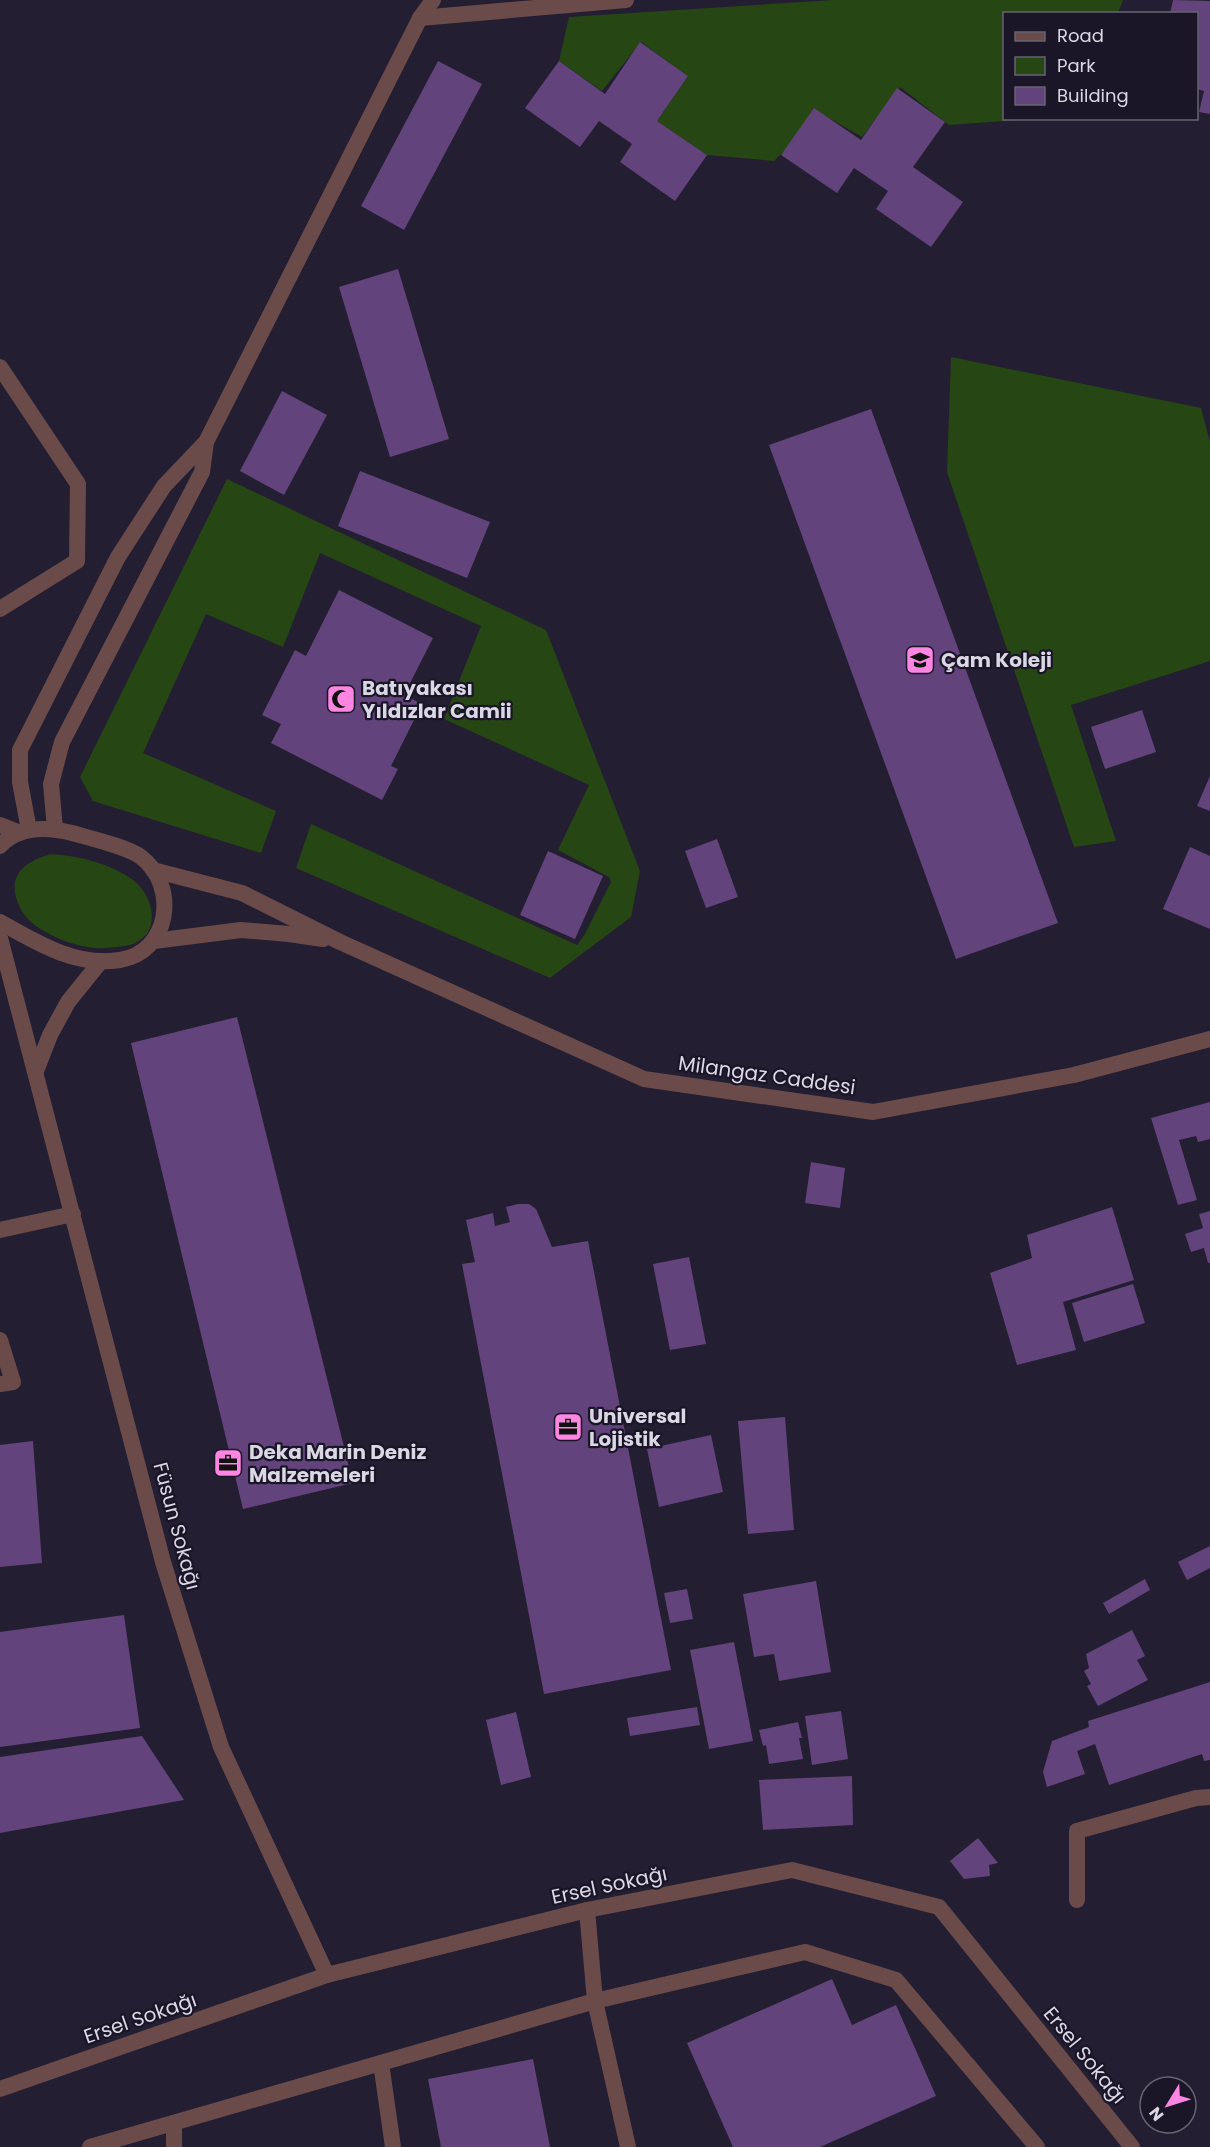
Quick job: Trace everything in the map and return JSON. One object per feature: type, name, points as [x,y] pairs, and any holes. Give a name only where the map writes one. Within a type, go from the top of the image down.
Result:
[{"type":"street","points":[[25,831],[20,782],[20,750],[118,557],[164,486],[206,442],[420,18],[433,0]]},
{"type":"street","points":[[420,18],[626,0]]},
{"type":"street","points":[[0,367],[78,484],[77,561],[0,609]]},
{"type":"street","points":[[55,829],[51,784],[62,742],[202,472],[206,442]]},
{"type":"street","points":[[0,825],[25,831]]},
{"type":"street","points":[[0,846],[34,828],[55,829],[96,840],[140,856],[160,882],[165,912],[161,928],[154,941],[140,953],[120,960],[82,960],[48,949],[0,922]]},
{"type":"street","name":"Milangaz Caddesi","points":[[153,870],[242,893],[340,942],[644,1079],[873,1112],[1074,1075],[1210,1039]]},
{"type":"street","name":"Milangaz Caddesi","points":[[154,941],[241,930],[289,934],[340,942]]},
{"type":"street","name":"Füsun Sokağı","points":[[0,938],[74,1214],[163,1562],[221,1747],[327,1975]]},
{"type":"street","points":[[36,1071],[50,1035],[68,1002],[101,961]]},
{"type":"street","points":[[0,1230],[74,1214]]},
{"type":"street","points":[[0,1340],[13,1382],[0,1384]]},
{"type":"street","points":[[1077,1900],[1077,1831],[1196,1798],[1210,1797]]},
{"type":"street","name":"Ersel Sokağı","points":[[0,2089],[327,1975],[587,1910],[792,1870],[939,1907],[1132,2147]]},
{"type":"street","points":[[587,1910],[595,2001],[628,2147]]},
{"type":"street","points":[[90,2147],[595,2001],[805,1952],[896,1980],[1037,2147]]},
{"type":"street","points":[[381,2063],[393,2147]]},
{"type":"street","points":[[174,2123],[174,2147]]},
{"type":"green space","points":[[834,0],[1123,0],[1118,12],[1003,12],[1003,120],[1017,120],[949,125],[900,87],[862,137],[822,114],[774,161],[707,155],[657,121],[688,76],[641,42],[602,91],[559,61],[569,17]]},
{"type":"green space","points":[[951,357],[1201,408],[1210,442],[1210,661],[1071,705],[1116,841],[1074,847],[947,472]]},
{"type":"green space","points":[[227,479],[546,630],[640,871],[631,917],[550,978],[296,868],[311,824],[577,945],[585,934],[611,882],[609,877],[558,850],[589,785],[444,719],[481,626],[320,553],[283,647],[206,614],[143,753],[276,811],[261,853],[93,801],[80,777]]},
{"type":"green space","points":[[51,854],[94,861],[124,874],[140,886],[152,911],[150,929],[145,936],[130,945],[105,948],[85,947],[62,940],[33,924],[24,915],[19,905],[16,897],[16,880],[18,874],[29,863]]},
{"type":"building","points":[[1173,0],[1210,1],[1210,114],[1199,112],[1204,91],[1198,89],[1198,12],[1170,12]]},
{"type":"building","points":[[640,42],[688,76],[657,121],[707,155],[675,201],[620,162],[632,144],[599,121],[580,147],[525,108],[559,61],[605,94]]},
{"type":"building","points":[[438,61],[482,84],[404,230],[361,206]]},
{"type":"building","points":[[897,88],[945,122],[913,167],[963,202],[931,247],[876,209],[888,191],[854,168],[837,193],[781,155],[814,108],[861,140]]},
{"type":"building","points":[[398,269],[449,439],[390,457],[339,287]]},
{"type":"building","points":[[282,391],[327,415],[284,495],[240,471]]},
{"type":"building","points":[[871,409],[1058,923],[956,959],[769,445]]},
{"type":"building","points":[[360,471],[490,522],[467,578],[338,526]]},
{"type":"building","name":"Batıyakası Yıldızlar Camii","points":[[339,590],[433,638],[404,695],[422,704],[391,766],[398,769],[382,800],[271,743],[281,724],[262,715],[295,650],[306,656]]},
{"type":"building","points":[[1142,710],[1156,752],[1105,769],[1091,727]]},
{"type":"building","points":[[1210,776],[1210,811],[1197,806]]},
{"type":"building","points":[[717,839],[738,897],[706,908],[685,851]]},
{"type":"building","points":[[1190,847],[1210,856],[1210,929],[1163,909]]},
{"type":"building","points":[[548,851],[603,876],[575,939],[520,915]]},
{"type":"building","points":[[237,1017],[353,1483],[243,1509],[131,1043]]},
{"type":"building","points":[[1210,1102],[1210,1139],[1198,1142],[1196,1136],[1179,1140],[1197,1200],[1178,1205],[1151,1118]]},
{"type":"building","points":[[811,1162],[845,1168],[840,1208],[805,1203]]},
{"type":"building","points":[[529,1204],[536,1209],[552,1247],[588,1241],[671,1670],[544,1694],[462,1264],[475,1262],[466,1220],[493,1213],[495,1226],[510,1222],[506,1207]]},
{"type":"building","points":[[1112,1207],[1134,1280],[1063,1302],[1076,1350],[1017,1365],[990,1273],[1032,1258],[1027,1235]]},
{"type":"building","points":[[1210,1211],[1210,1263],[1208,1263],[1204,1248],[1191,1252],[1185,1234],[1203,1228],[1199,1214]]},
{"type":"building","points":[[689,1257],[706,1344],[670,1350],[653,1264]]},
{"type":"building","points":[[1133,1284],[1145,1323],[1084,1342],[1072,1303]]},
{"type":"building","points":[[785,1417],[794,1530],[748,1534],[738,1421]]},
{"type":"building","points":[[711,1435],[723,1492],[659,1507],[647,1449]]},
{"type":"building","points":[[33,1441],[42,1563],[0,1567],[0,1445]]},
{"type":"building","points":[[1210,1546],[1210,1568],[1187,1580],[1178,1562]]},
{"type":"building","points":[[1145,1579],[1150,1590],[1109,1614],[1103,1603]]},
{"type":"building","points":[[816,1581],[831,1672],[779,1681],[774,1654],[754,1657],[743,1594]]},
{"type":"building","points":[[687,1589],[693,1619],[670,1623],[664,1593]]},
{"type":"building","points":[[124,1615],[140,1728],[0,1747],[0,1632]]},
{"type":"building","points":[[1132,1630],[1145,1656],[1137,1660],[1148,1680],[1098,1706],[1087,1686],[1091,1684],[1084,1671],[1089,1668],[1086,1654]]},
{"type":"building","points":[[734,1642],[753,1741],[709,1749],[690,1650]]},
{"type":"building","points":[[1210,1682],[1210,1760],[1204,1761],[1202,1754],[1109,1785],[1095,1744],[1077,1751],[1085,1774],[1047,1787],[1043,1772],[1052,1741],[1089,1727],[1088,1721]]},
{"type":"building","points":[[697,1707],[700,1725],[630,1736],[627,1718]]},
{"type":"building","points":[[841,1711],[848,1759],[812,1765],[805,1716]]},
{"type":"building","points":[[516,1712],[531,1777],[501,1785],[486,1720]]},
{"type":"building","points":[[798,1722],[802,1738],[799,1738],[803,1759],[769,1764],[766,1745],[763,1746],[759,1730]]},
{"type":"building","points":[[142,1736],[184,1800],[0,1833],[0,1757]]},
{"type":"building","points":[[852,1776],[853,1825],[763,1830],[759,1780]]},
{"type":"building","points":[[978,1838],[998,1863],[989,1865],[990,1876],[964,1879],[950,1861]]},
{"type":"building","points":[[832,1979],[852,2025],[896,2005],[936,2096],[820,2147],[733,2147],[687,2043]]},
{"type":"building","points":[[533,2059],[550,2147],[441,2147],[428,2079]]},
{"type":"place","name":"Çam Koleji","points":[[920,660]]},
{"type":"place","name":"Batıyakası Yıldızlar Camii","points":[[341,699]]},
{"type":"place","name":"Universal Lojistik","points":[[568,1427]]},
{"type":"place","name":"Deka Marin Deniz Malzemeleri","points":[[228,1463]]}]
